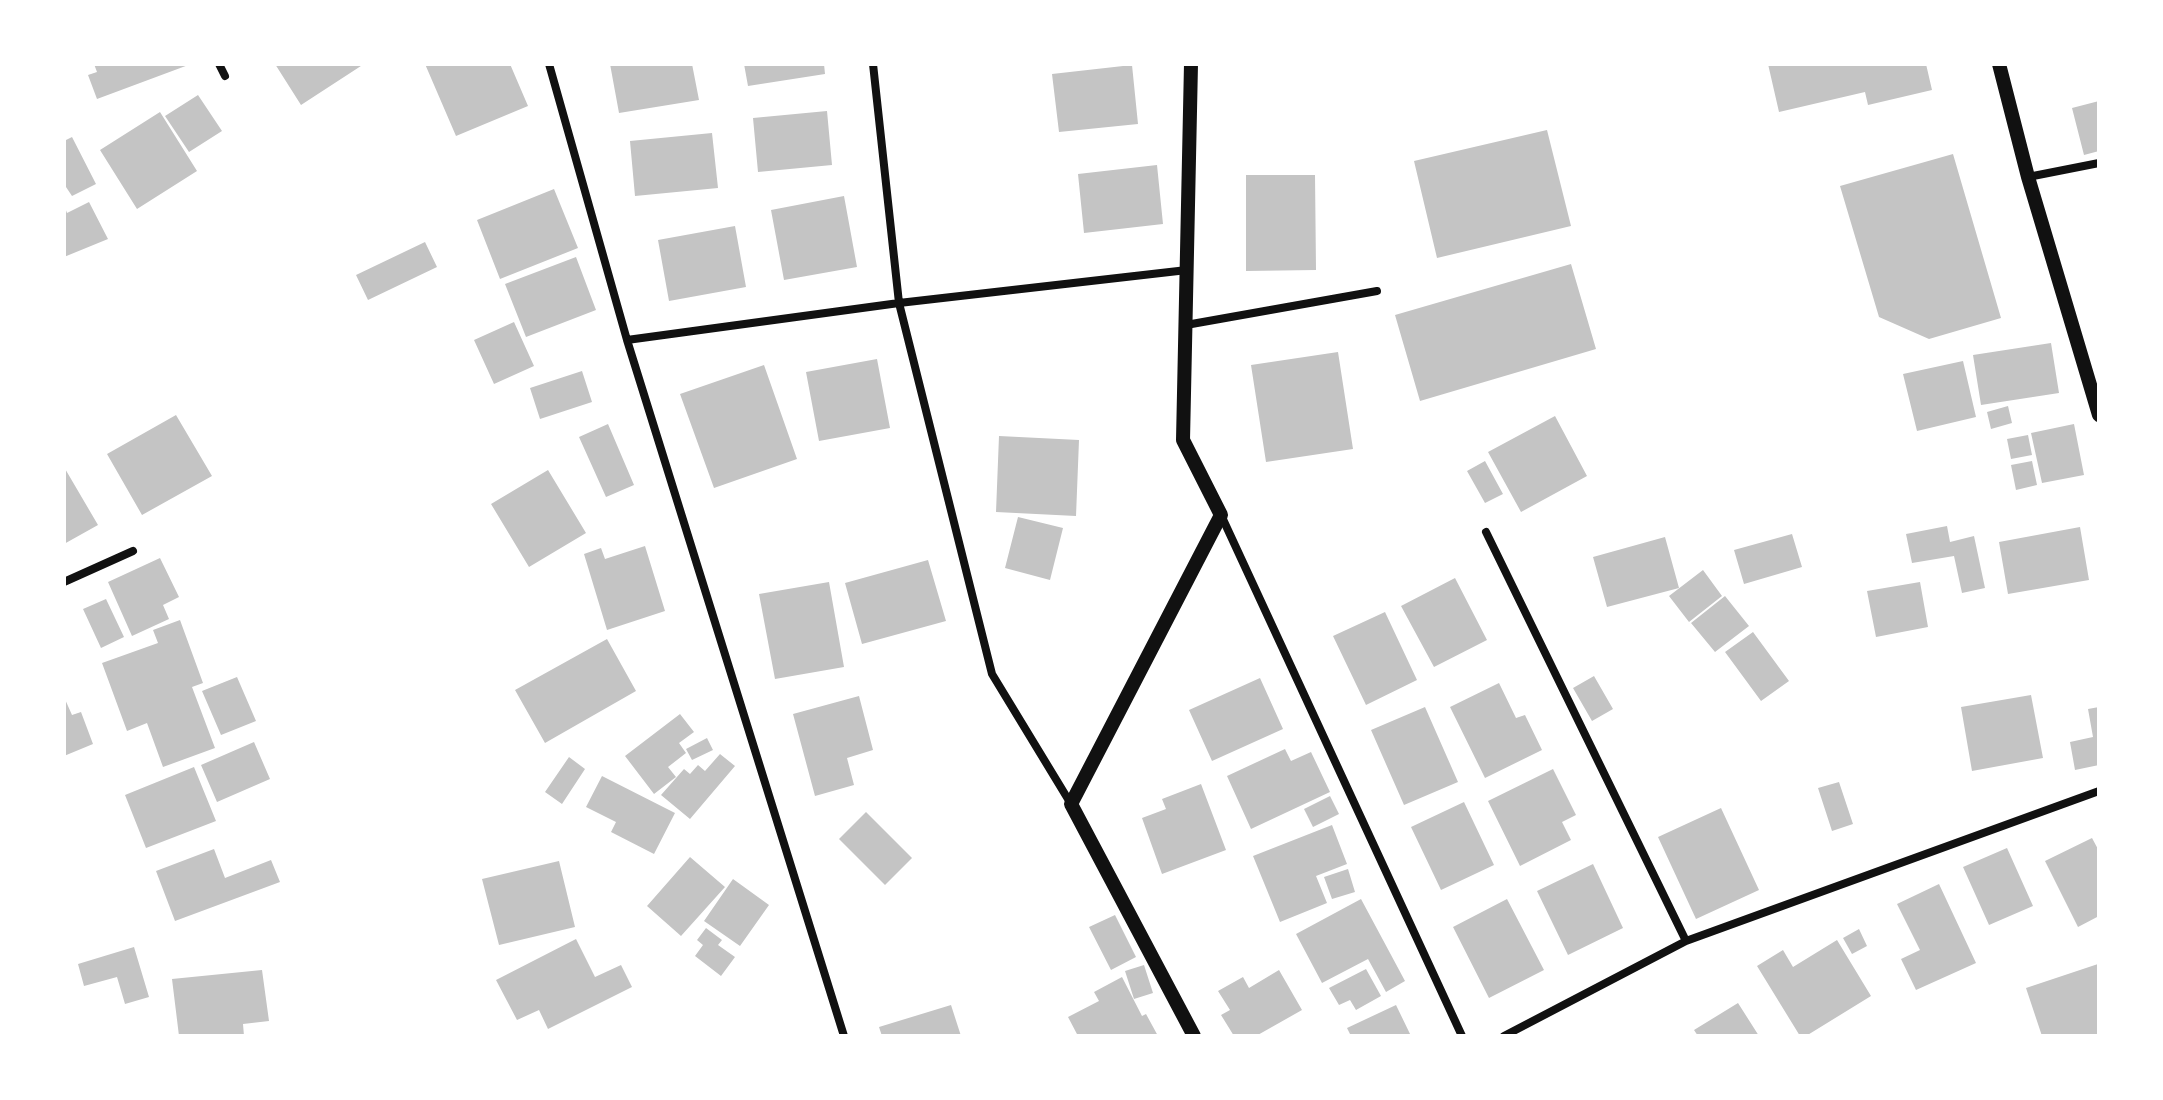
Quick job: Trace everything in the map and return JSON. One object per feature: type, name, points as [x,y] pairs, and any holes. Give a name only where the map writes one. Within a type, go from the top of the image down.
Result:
[{"type":"street","points":[[219,64],[225,76]]},
{"type":"street","points":[[549,64],[627,340],[844,1036]]},
{"type":"street","points":[[873,64],[899,303],[992,674],[1071,804],[1194,1036]]},
{"type":"street","points":[[1191,64],[1183,440],[1221,515],[1462,1036]]},
{"type":"street","points":[[1999,64],[2028,177],[2099,415]]},
{"type":"street","points":[[2028,177],[2099,163]]},
{"type":"street","points":[[627,340],[899,303],[1187,270]]},
{"type":"street","points":[[1186,325],[1377,291]]},
{"type":"street","points":[[1071,804],[1221,515]]},
{"type":"street","points":[[1486,532],[1686,941]]},
{"type":"street","points":[[64,582],[133,551]]},
{"type":"street","points":[[1504,1036],[1686,941],[2099,791]]},
{"type":"building","points":[[94,64],[191,64],[97,99],[88,75],[97,72]]},
{"type":"building","points":[[275,64],[364,64],[301,105]]},
{"type":"building","points":[[425,64],[510,64],[528,106],[456,136]]},
{"type":"building","points":[[610,64],[692,64],[699,100],[619,113]]},
{"type":"building","points":[[744,64],[824,64],[825,74],[748,86]]},
{"type":"building","points":[[1768,64],[1926,64],[1932,90],[1868,105],[1865,92],[1779,112]]},
{"type":"building","points":[[1132,65],[1138,124],[1059,132],[1052,74]]},
{"type":"building","points":[[198,95],[222,131],[189,152],[165,116]]},
{"type":"building","points":[[2099,101],[2099,151],[2084,155],[2072,108]]},
{"type":"building","points":[[827,111],[832,165],[758,172],[753,118]]},
{"type":"building","points":[[160,112],[197,171],[137,209],[100,150]]},
{"type":"building","points":[[1547,130],[1571,226],[1437,258],[1414,161]]},
{"type":"building","points":[[712,133],[718,188],[635,196],[630,141]]},
{"type":"building","points":[[72,137],[96,184],[72,196],[64,184],[64,141]]},
{"type":"building","points":[[1953,154],[2001,318],[1929,339],[1879,317],[1840,186]]},
{"type":"building","points":[[1157,165],[1163,224],[1084,233],[1078,174]]},
{"type":"building","points":[[1246,175],[1315,175],[1316,270],[1246,271]]},
{"type":"building","points":[[554,189],[578,248],[500,279],[477,220]]},
{"type":"building","points":[[844,196],[857,267],[784,280],[771,210]]},
{"type":"building","points":[[89,202],[108,239],[64,257],[64,205],[67,213]]},
{"type":"building","points":[[735,226],[746,287],[669,301],[658,240]]},
{"type":"building","points":[[425,242],[437,267],[368,300],[356,275]]},
{"type":"building","points":[[576,257],[596,310],[526,337],[505,284]]},
{"type":"building","points":[[1571,264],[1596,349],[1420,401],[1395,315]]},
{"type":"building","points":[[514,322],[534,366],[494,384],[474,340]]},
{"type":"building","points":[[2051,343],[2059,393],[1981,405],[1973,355]]},
{"type":"building","points":[[1338,352],[1353,449],[1266,462],[1251,365]]},
{"type":"building","points":[[877,359],[890,428],[819,441],[806,372]]},
{"type":"building","points":[[1963,361],[1976,417],[1917,431],[1903,374]]},
{"type":"building","points":[[764,365],[797,459],[714,488],[680,394]]},
{"type":"building","points":[[582,371],[592,402],[540,419],[530,388]]},
{"type":"building","points":[[2008,406],[2012,423],[1991,429],[1987,412]]},
{"type":"building","points":[[176,415],[212,476],[142,515],[107,454]]},
{"type":"building","points":[[1555,416],[1587,476],[1521,512],[1488,452]]},
{"type":"building","points":[[608,424],[634,485],[606,497],[579,437]]},
{"type":"building","points":[[2074,424],[2084,475],[2042,483],[2031,433]]},
{"type":"building","points":[[2028,435],[2032,455],[2011,459],[2007,439]]},
{"type":"building","points":[[999,436],[1079,440],[1076,516],[996,512]]},
{"type":"building","points":[[1485,461],[1503,494],[1485,503],[1467,471]]},
{"type":"building","points":[[2032,461],[2037,485],[2016,490],[2011,465]]},
{"type":"building","points":[[64,467],[98,525],[64,544]]},
{"type":"building","points":[[548,470],[586,533],[529,567],[491,504]]},
{"type":"building","points":[[1018,517],[1063,528],[1050,580],[1005,568]]},
{"type":"building","points":[[1947,526],[1950,542],[1974,536],[1985,588],[1962,593],[1954,556],[1912,563],[1906,534]]},
{"type":"building","points":[[2080,527],[2089,580],[2008,594],[1999,542]]},
{"type":"building","points":[[1792,534],[1802,567],[1744,584],[1734,550]]},
{"type":"building","points":[[1665,537],[1679,588],[1607,607],[1593,557]]},
{"type":"building","points":[[645,546],[665,611],[607,630],[584,554],[601,548],[605,559]]},
{"type":"building","points":[[160,558],[179,597],[163,605],[169,619],[132,636],[108,582]]},
{"type":"building","points":[[928,560],[946,621],[862,644],[845,583]]},
{"type":"building","points":[[1703,570],[1722,596],[1689,622],[1669,596]]},
{"type":"building","points":[[1455,578],[1487,640],[1434,667],[1401,606]]},
{"type":"building","points":[[829,582],[844,667],[775,679],[759,594]]},
{"type":"building","points":[[1920,582],[1928,627],[1876,637],[1867,591]]},
{"type":"building","points":[[1725,596],[1749,626],[1715,652],[1691,623]]},
{"type":"building","points":[[106,599],[124,637],[101,648],[83,609]]},
{"type":"building","points":[[1385,612],[1417,680],[1366,705],[1333,636]]},
{"type":"building","points":[[180,620],[203,683],[192,687],[215,748],[163,767],[147,723],[127,731],[102,663],[158,643],[153,630]]},
{"type":"building","points":[[1753,632],[1789,681],[1761,701],[1725,652]]},
{"type":"building","points":[[607,639],[636,691],[545,743],[515,690]]},
{"type":"building","points":[[1594,676],[1613,709],[1592,721],[1573,688]]},
{"type":"building","points":[[237,677],[256,721],[221,735],[202,691]]},
{"type":"building","points":[[1260,678],[1283,729],[1212,761],[1189,710]]},
{"type":"building","points":[[1499,683],[1516,718],[1525,715],[1542,750],[1485,778],[1450,707]]},
{"type":"building","points":[[2031,695],[2043,758],[1972,771],[1961,707]]},
{"type":"building","points":[[859,696],[873,750],[847,758],[854,785],[815,796],[793,714]]},
{"type":"building","points":[[64,697],[72,715],[81,712],[93,744],[64,756]]},
{"type":"building","points":[[1425,707],[1458,782],[1404,805],[1371,730]]},
{"type":"building","points":[[2099,707],[2099,765],[2075,770],[2070,742],[2093,737],[2088,709]]},
{"type":"building","points":[[680,714],[694,732],[679,743],[686,753],[668,767],[676,777],[654,794],[625,756]]},
{"type":"building","points":[[707,738],[713,750],[692,760],[686,749]]},
{"type":"building","points":[[254,742],[270,779],[217,802],[201,765]]},
{"type":"building","points":[[1285,749],[1291,761],[1311,752],[1330,792],[1251,829],[1227,776]]},
{"type":"building","points":[[720,754],[735,766],[690,819],[661,795],[684,769],[690,774],[698,765],[705,771]]},
{"type":"building","points":[[569,757],[585,769],[562,804],[545,792]]},
{"type":"building","points":[[194,767],[216,821],[146,848],[125,795]]},
{"type":"building","points":[[1553,769],[1576,815],[1562,822],[1571,840],[1520,866],[1488,801]]},
{"type":"building","points":[[602,776],[675,813],[654,854],[611,832],[616,822],[586,807]]},
{"type":"building","points":[[1839,782],[1853,824],[1832,831],[1818,788]]},
{"type":"building","points":[[1201,784],[1226,850],[1162,874],[1142,818],[1166,809],[1162,799]]},
{"type":"building","points":[[1330,796],[1339,814],[1313,827],[1304,809]]},
{"type":"building","points":[[1464,802],[1494,865],[1441,890],[1411,827]]},
{"type":"building","points":[[1721,808],[1759,890],[1696,919],[1658,837]]},
{"type":"building","points":[[866,812],[912,858],[885,885],[839,839]]},
{"type":"building","points":[[1332,825],[1347,864],[1316,876],[1327,903],[1280,922],[1253,856]]},
{"type":"building","points":[[2092,838],[2099,851],[2099,916],[2078,927],[2045,861]]},
{"type":"building","points":[[2007,848],[2033,906],[1989,925],[1963,867]]},
{"type":"building","points":[[214,849],[225,878],[271,860],[280,882],[175,921],[156,871]]},
{"type":"building","points":[[690,857],[725,887],[681,936],[647,906]]},
{"type":"building","points":[[559,861],[575,927],[499,945],[482,879]]},
{"type":"building","points":[[1593,864],[1623,928],[1568,955],[1537,891]]},
{"type":"building","points":[[1348,869],[1355,892],[1332,899],[1324,877]]},
{"type":"building","points":[[733,879],[769,905],[740,946],[704,921]]},
{"type":"building","points":[[1939,884],[1976,963],[1916,990],[1901,959],[1920,950],[1897,904]]},
{"type":"building","points":[[1361,899],[1405,981],[1386,992],[1368,959],[1322,983],[1296,934]]},
{"type":"building","points":[[1507,899],[1544,970],[1489,998],[1453,927]]},
{"type":"building","points":[[1115,915],[1136,957],[1111,970],[1089,927]]},
{"type":"building","points":[[706,928],[722,940],[718,945],[735,957],[721,976],[695,956],[703,945],[697,940]]},
{"type":"building","points":[[1859,929],[1867,946],[1852,954],[1843,938]]},
{"type":"building","points":[[576,939],[595,977],[621,965],[632,987],[548,1029],[539,1010],[517,1020],[496,980]]},
{"type":"building","points":[[1837,940],[1871,996],[1806,1036],[1800,1036],[1757,966],[1783,950],[1793,967]]},
{"type":"building","points":[[134,947],[149,997],[125,1004],[117,977],[84,986],[78,964]]},
{"type":"building","points":[[2098,964],[2099,1035],[2042,1036],[2026,988]]},
{"type":"building","points":[[1144,965],[1153,993],[1134,999],[1125,971]]},
{"type":"building","points":[[1366,969],[1381,996],[1356,1010],[1350,1000],[1339,1005],[1329,988]]},
{"type":"building","points":[[262,970],[269,1021],[243,1024],[244,1036],[179,1036],[172,979]]},
{"type":"building","points":[[1279,970],[1302,1010],[1256,1036],[1234,1036],[1221,1015],[1230,1010],[1218,991],[1243,977],[1249,988]]},
{"type":"building","points":[[1122,977],[1142,1016],[1146,1014],[1158,1036],[1078,1036],[1068,1017],[1099,1001],[1094,992]]},
{"type":"building","points":[[1738,1003],[1759,1036],[1698,1036],[1694,1030]]},
{"type":"building","points":[[951,1005],[961,1036],[882,1036],[879,1027]]},
{"type":"building","points":[[1396,1005],[1411,1036],[1351,1036],[1347,1028]]}]
